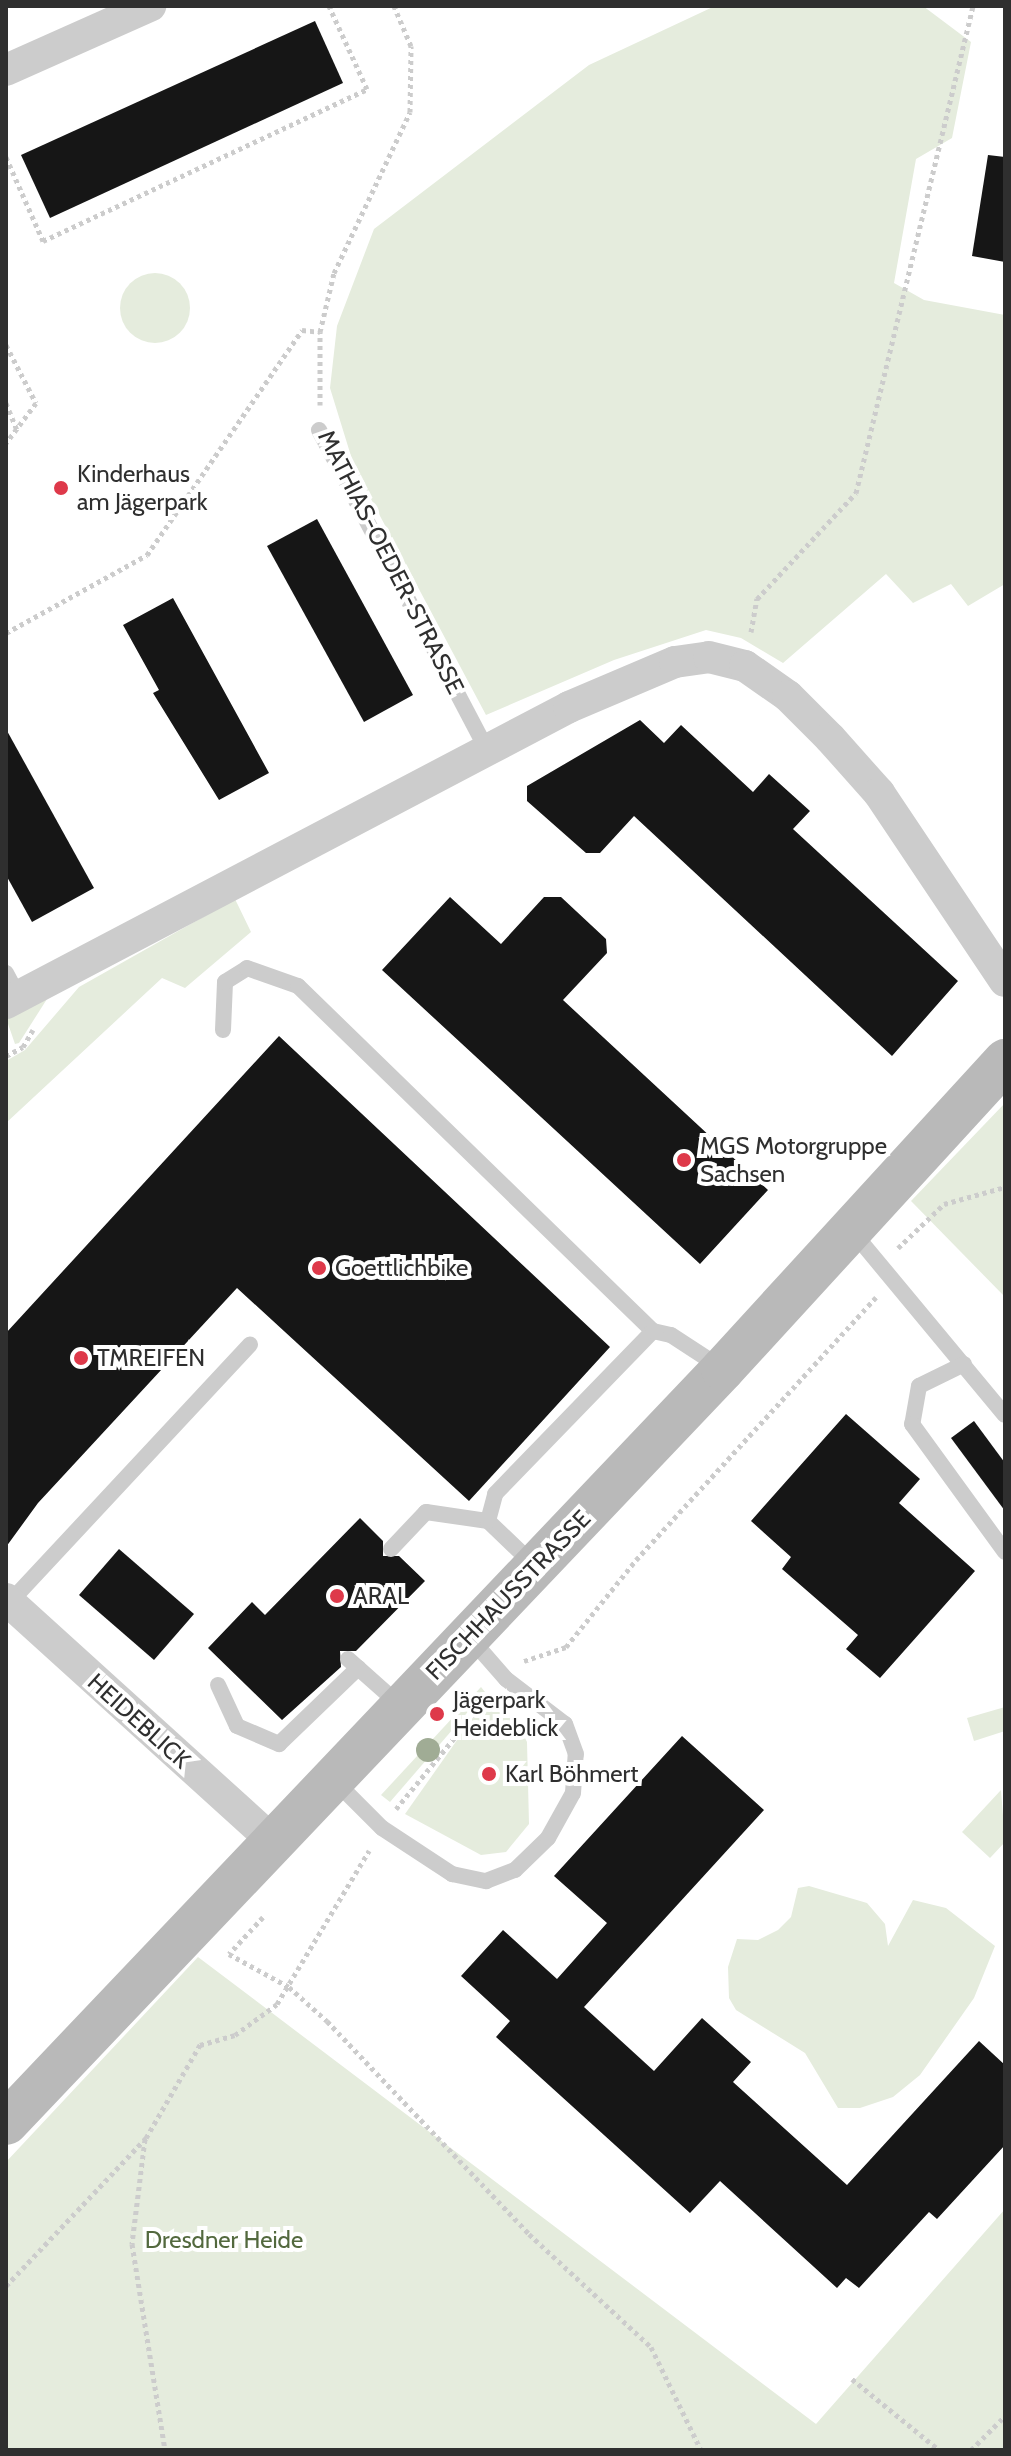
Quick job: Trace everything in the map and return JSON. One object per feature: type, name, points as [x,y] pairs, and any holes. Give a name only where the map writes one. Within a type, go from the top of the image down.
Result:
[{"type":"main road","name":"FISCHHAUSSTRASSE","points":[[6,2123],[723,1369],[849,1227],[1005,1061]]},
{"type":"street","points":[[6,70],[139,9]]},
{"type":"street","points":[[10,991],[487,750],[675,662],[709,657],[745,666],[788,696],[879,793],[1005,981]]},
{"type":"street","name":"HEIDEBLICK","points":[[8,1601],[273,1841]]},
{"type":"lane","name":"MATHIAS-OEDER-STRASSE","points":[[319,430],[487,750]]},
{"type":"lane","points":[[223,1030],[225,982],[247,968],[298,986],[653,1331],[671,1335],[723,1369]]},
{"type":"lane","points":[[849,1227],[1005,1415]]},
{"type":"lane","points":[[488,1521],[495,1494],[653,1331]]},
{"type":"lane","points":[[8,1601],[250,1345]]},
{"type":"lane","points":[[964,1364],[919,1386],[912,1424],[1005,1552]]},
{"type":"lane","points":[[391,1549],[426,1512],[488,1521],[535,1566]]},
{"type":"lane","points":[[333,1779],[382,1828],[452,1874],[486,1881],[515,1870],[548,1838],[573,1793],[576,1754],[565,1724],[506,1679],[469,1636]]},
{"type":"lane","points":[[218,1685],[237,1726],[279,1744],[353,1664],[402,1707]]},
{"type":"path","points":[[6,157],[43,241],[367,89],[329,6]]},
{"type":"path","name":"MATHIAS-OEDER-STRASSE","points":[[319,430],[320,332],[334,273],[410,112],[411,46],[394,6]]},
{"type":"path","points":[[745,666],[757,599],[856,493],[973,6]]},
{"type":"path","points":[[6,633],[147,555],[302,330],[320,332]]},
{"type":"path","points":[[6,345],[36,403],[6,443]]},
{"type":"path","points":[[6,403],[18,431]]},
{"type":"path","points":[[6,2286],[146,2138],[200,2045],[235,2035],[289,1987],[382,1828],[471,1711],[530,1655],[566,1647],[636,1560],[785,1403],[889,1275],[900,1243],[944,1204],[1005,1187]]},
{"type":"path","points":[[272,1907],[229,1954],[289,1987],[529,2234],[651,2347],[701,2450]]},
{"type":"path","points":[[146,2138],[132,2244],[165,2450]]},
{"type":"path","points":[[852,2379],[939,2450]]},
{"type":"path","points":[[971,2450],[1005,2416]]},
{"type":"green space","points":[[715,6],[923,6],[971,42],[952,138],[916,159],[894,283],[924,300],[1005,315],[1005,584],[968,606],[951,584],[913,603],[886,574],[783,663],[741,638],[706,630],[614,660],[486,715],[355,469],[330,388],[337,326],[374,229],[589,65]]},
{"type":"green space","points":[[155,273],[180,283],[190,308],[180,333],[155,343],[130,333],[120,308],[130,283]]},
{"type":"green space","points":[[235,899],[251,932],[185,988],[162,978],[6,1123],[6,1061],[25,1050],[79,987]]},
{"type":"green space","points":[[47,999],[19,1043],[15,1044],[6,1018]]},
{"type":"green space","points":[[1005,1103],[1005,1297],[911,1201]]},
{"type":"green space","points":[[481,1687],[485,1692],[390,1802],[381,1795]]},
{"type":"green space","points":[[497,1703],[515,1718],[527,1742],[529,1824],[506,1852],[481,1855],[405,1814],[474,1716]]},
{"type":"green space","points":[[1005,1707],[1005,1731],[974,1741],[967,1718]]},
{"type":"green space","points":[[1001,1790],[1005,1842],[990,1858],[962,1832]]},
{"type":"green space","points":[[809,1886],[867,1903],[885,1924],[888,1946],[913,1900],[946,1908],[995,1946],[974,1998],[920,2075],[893,2097],[860,2108],[838,2108],[805,2053],[736,2010],[729,1998],[728,1967],[737,1939],[758,1940],[778,1930],[791,1917],[798,1888]]},
{"type":"green space","name":"Dresdner Heide","points":[[198,1957],[816,2424],[1005,2209],[1005,2450],[6,2450],[6,2162]]},
{"type":"building","points":[[315,21],[343,83],[50,218],[21,155]]},
{"type":"building","points":[[988,155],[1005,157],[1005,262],[972,256]]},
{"type":"building","points":[[317,519],[413,695],[364,722],[267,546]]},
{"type":"building","points":[[173,598],[269,773],[219,800],[153,693],[159,690],[123,625]]},
{"type":"building","points":[[640,720],[664,743],[681,725],[753,792],[769,774],[810,811],[793,829],[958,981],[892,1056],[634,816],[600,853],[586,853],[527,801],[527,786]]},
{"type":"building","points":[[6,729],[94,888],[32,922],[6,875]]},
{"type":"building","points":[[450,897],[501,944],[544,897],[561,897],[606,939],[607,953],[563,1000],[768,1190],[700,1264],[382,970]]},
{"type":"building","points":[[279,1036],[610,1347],[469,1501],[237,1288],[38,1503],[6,1547],[6,1333]]},
{"type":"building","points":[[846,1414],[920,1479],[899,1503],[975,1571],[880,1678],[846,1649],[858,1635],[782,1569],[791,1557],[751,1521]]},
{"type":"building","points":[[974,1421],[1005,1463],[1005,1511],[951,1438]]},
{"type":"building","points":[[360,1518],[383,1541],[383,1556],[399,1556],[425,1581],[356,1651],[340,1651],[341,1667],[282,1720],[208,1648],[252,1602],[265,1615]]},
{"type":"building","points":[[119,1549],[194,1614],[154,1660],[79,1595]]},
{"type":"building","points":[[682,1736],[764,1810],[584,2007],[654,2071],[702,2018],[751,2062],[733,2082],[847,2185],[979,2041],[1005,2065],[1005,2145],[937,2219],[929,2212],[859,2288],[846,2278],[837,2288],[720,2181],[690,2213],[496,2037],[510,2021],[461,1976],[503,1930],[557,1979],[607,1923],[554,1876]]},
{"type":"place","name":"Kinderhaus am Jägerpark","points":[[61,488]]},
{"type":"place","name":"MGS Motorgruppe Sachsen","points":[[684,1160]]},
{"type":"place","name":"Goettlichbike","points":[[319,1268]]},
{"type":"place","name":"TMREIFEN","points":[[81,1358]]},
{"type":"place","name":"ARAL","points":[[337,1596]]},
{"type":"place","name":"Jägerpark Heideblick","points":[[437,1714]]},
{"type":"place","name":"Karl Böhmert","points":[[489,1774]]}]
